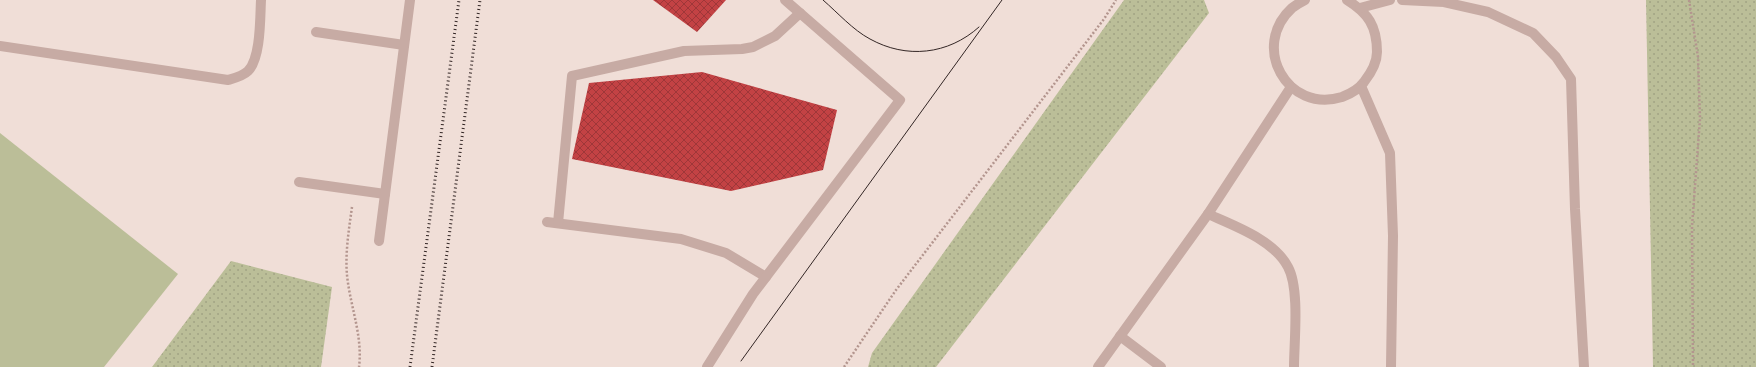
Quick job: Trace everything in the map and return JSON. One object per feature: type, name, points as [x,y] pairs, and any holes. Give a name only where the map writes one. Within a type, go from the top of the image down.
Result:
[{"type":"street","points":[[0,46],[228,80],[240,76],[249,70],[254,61],[257,50],[261,0]]},
{"type":"street","points":[[379,241],[410,0]]},
{"type":"street","points":[[707,367],[738,317],[766,277],[900,100],[785,0]]},
{"type":"street","points":[[1305,0],[1292,7],[1281,21],[1274,38],[1274,56],[1280,73],[1291,87],[1304,96],[1318,100],[1334,100],[1348,95],[1361,86],[1372,72],[1377,55],[1377,38],[1371,22],[1360,8],[1347,0]]},
{"type":"street","points":[[1360,8],[1390,0]]},
{"type":"street","points":[[1402,0],[1444,2],[1488,12],[1533,33],[1556,57],[1571,79],[1575,209],[1584,367]]},
{"type":"street","points":[[558,223],[572,76],[684,51],[742,49],[753,47],[775,36],[800,13]]},
{"type":"street","points":[[316,32],[404,45]]},
{"type":"street","points":[[1361,86],[1390,154],[1393,236],[1391,367]]},
{"type":"street","points":[[1098,367],[1208,214],[1291,87]]},
{"type":"street","points":[[299,182],[385,194]]},
{"type":"street","points":[[1208,214],[1246,232],[1275,250],[1288,268],[1294,290],[1294,367]]},
{"type":"street","points":[[547,222],[682,239],[726,253],[766,277]]},
{"type":"street","points":[[1120,336],[1160,367]]},
{"type":"path","points":[[844,367],[896,290],[1104,19],[1116,0]]},
{"type":"path","points":[[1689,0],[1698,57],[1700,119],[1692,226],[1693,367]]},
{"type":"path","points":[[355,189],[348,231],[347,275],[361,353],[359,367]]},
{"type":"green space","points":[[1124,0],[1204,0],[1209,13],[936,367],[868,367],[872,353]]},
{"type":"green space","points":[[1646,0],[1756,0],[1756,367],[1653,367]]},
{"type":"green space","points":[[0,133],[178,274],[104,367],[0,367]]},
{"type":"green space","points":[[231,261],[332,287],[321,367],[152,367]]},
{"type":"building","points":[[653,0],[726,0],[697,32]]},
{"type":"building","points":[[702,72],[837,110],[823,170],[731,191],[572,159],[589,83]]},
{"type":"tram line","points":[[823,0],[864,35],[870,39],[898,50],[926,51],[940,48],[954,44],[979,27]]},
{"type":"tram line","points":[[741,361],[1002,0]]},
{"type":"railway","points":[[410,367],[459,0]]},
{"type":"railway","points":[[432,367],[480,0]]}]
